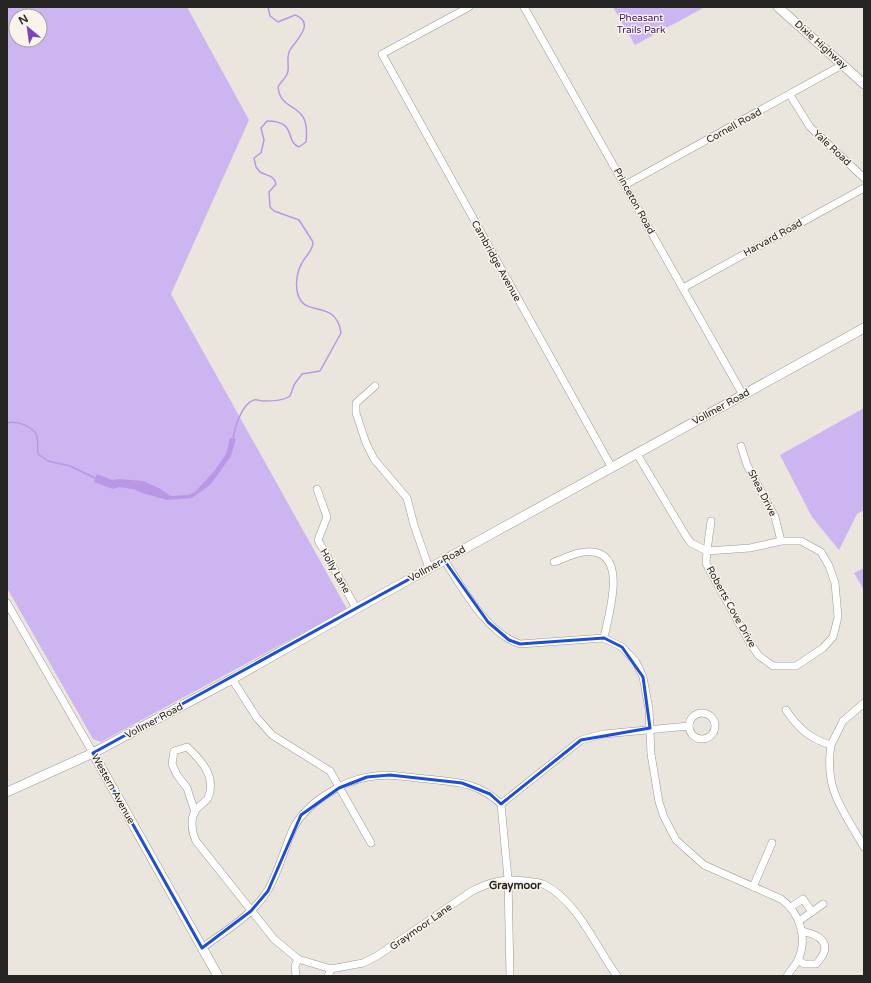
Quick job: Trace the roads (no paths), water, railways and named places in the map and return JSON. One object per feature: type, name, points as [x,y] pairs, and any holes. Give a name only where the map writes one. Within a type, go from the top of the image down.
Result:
[{"type":"main road","name":"Dixie Highway","points":[[778,7],[864,84]]},
{"type":"main road","name":"Vollmer Road","points":[[7,792],[93,753],[232,679],[356,608],[638,454],[864,328]]},
{"type":"main road","name":"Western Avenue","points":[[93,753],[218,976]]},
{"type":"street","name":"Cambridge Avenue","points":[[469,7],[382,54],[612,468]]},
{"type":"street","name":"Princeton Road","points":[[524,7],[743,395]]},
{"type":"street","name":"Cornell Road","points":[[625,185],[842,65]]},
{"type":"street","name":"Yale Road","points":[[790,95],[810,128],[864,178]]},
{"type":"street","name":"Harvard Road","points":[[683,288],[864,188]]},
{"type":"street","points":[[375,386],[356,403],[356,412],[366,443],[374,459],[407,498],[414,525],[429,568]]},
{"type":"street","name":"Shea Drive","points":[[741,446],[747,465],[775,517],[781,541]]},
{"type":"street","points":[[638,454],[686,536],[691,543],[707,551],[711,521]]},
{"type":"street","name":"Holly Lane","points":[[317,489],[327,517],[318,540],[356,608]]},
{"type":"street","name":"Roberts Cove Drive","points":[[781,541],[801,541],[821,552],[829,566],[835,583],[838,600],[838,617],[833,637],[823,648],[796,666],[773,666],[759,656],[750,644],[710,572],[706,563],[707,551],[750,548],[781,541]]},
{"type":"street","points":[[554,562],[578,554],[594,552],[605,557],[613,568],[613,594],[604,638]]},
{"type":"street","points":[[444,560],[488,622],[509,640],[520,644],[604,638],[622,647],[636,662],[644,677],[650,728],[651,754],[659,802],[664,818],[676,840],[704,865],[781,899],[791,907],[799,921],[802,941],[798,960],[787,976]]},
{"type":"street","name":"Western Avenue","points":[[7,603],[93,753]]},
{"type":"street","points":[[232,679],[257,718],[272,735],[330,771],[371,842]]},
{"type":"street","points":[[864,703],[843,721],[831,745],[828,762],[829,776],[833,790],[864,847]]},
{"type":"street","points":[[786,710],[794,722],[803,731],[811,737],[831,745]]},
{"type":"street","points":[[501,804],[581,740],[604,734],[650,728],[689,726]]},
{"type":"street","name":"Graymoor Lane","points":[[195,812],[207,799],[212,786],[210,778],[200,759],[187,747],[174,751],[172,764],[177,775],[187,788],[195,812],[193,834],[196,842],[274,939],[298,958],[331,969],[363,963],[377,956],[472,891],[488,883],[508,879],[542,884],[555,891],[567,902],[617,976]]},
{"type":"street","points":[[202,948],[251,911],[268,891],[293,829],[301,815],[315,803],[339,788],[367,777],[398,776],[462,783],[478,787],[490,794],[501,804],[508,879],[510,976]]},
{"type":"street","points":[[753,886],[772,842]]},
{"type":"street","points":[[791,907],[803,899],[812,912]]},
{"type":"street","points":[[799,921],[823,904]]},
{"type":"street","points":[[798,960],[804,964],[816,964],[822,957],[825,948],[825,943],[819,936],[801,930]]},
{"type":"street","points":[[296,976],[298,958]]},
{"type":"street","points":[[328,976],[331,969]]},
{"type":"waterway","points":[[233,440],[239,417],[250,402],[254,400],[263,401],[284,399],[290,396],[294,385],[302,374],[320,371],[341,333],[339,323],[334,317],[323,310],[305,305],[301,301],[297,292],[298,272],[311,250],[313,242],[299,220],[274,211],[270,207],[269,192],[276,184],[275,181],[272,177],[260,172],[256,167],[254,158],[261,153],[264,140],[261,128],[267,121],[283,124],[287,128],[292,140],[299,147],[306,142],[306,128],[304,119],[300,113],[284,101],[280,96],[278,87],[285,78],[290,50],[303,32],[304,22],[301,18],[295,15],[278,22],[270,16],[268,7]]},
{"type":"waterway","points":[[7,423],[15,422],[31,428],[36,434],[38,454],[48,461],[70,466],[95,478]]},
{"type":"district","name":"Graymoor","points":[[515,885]]},
{"type":"park label","name":"Pheasant Trails Park","points":[[641,24]]}]
